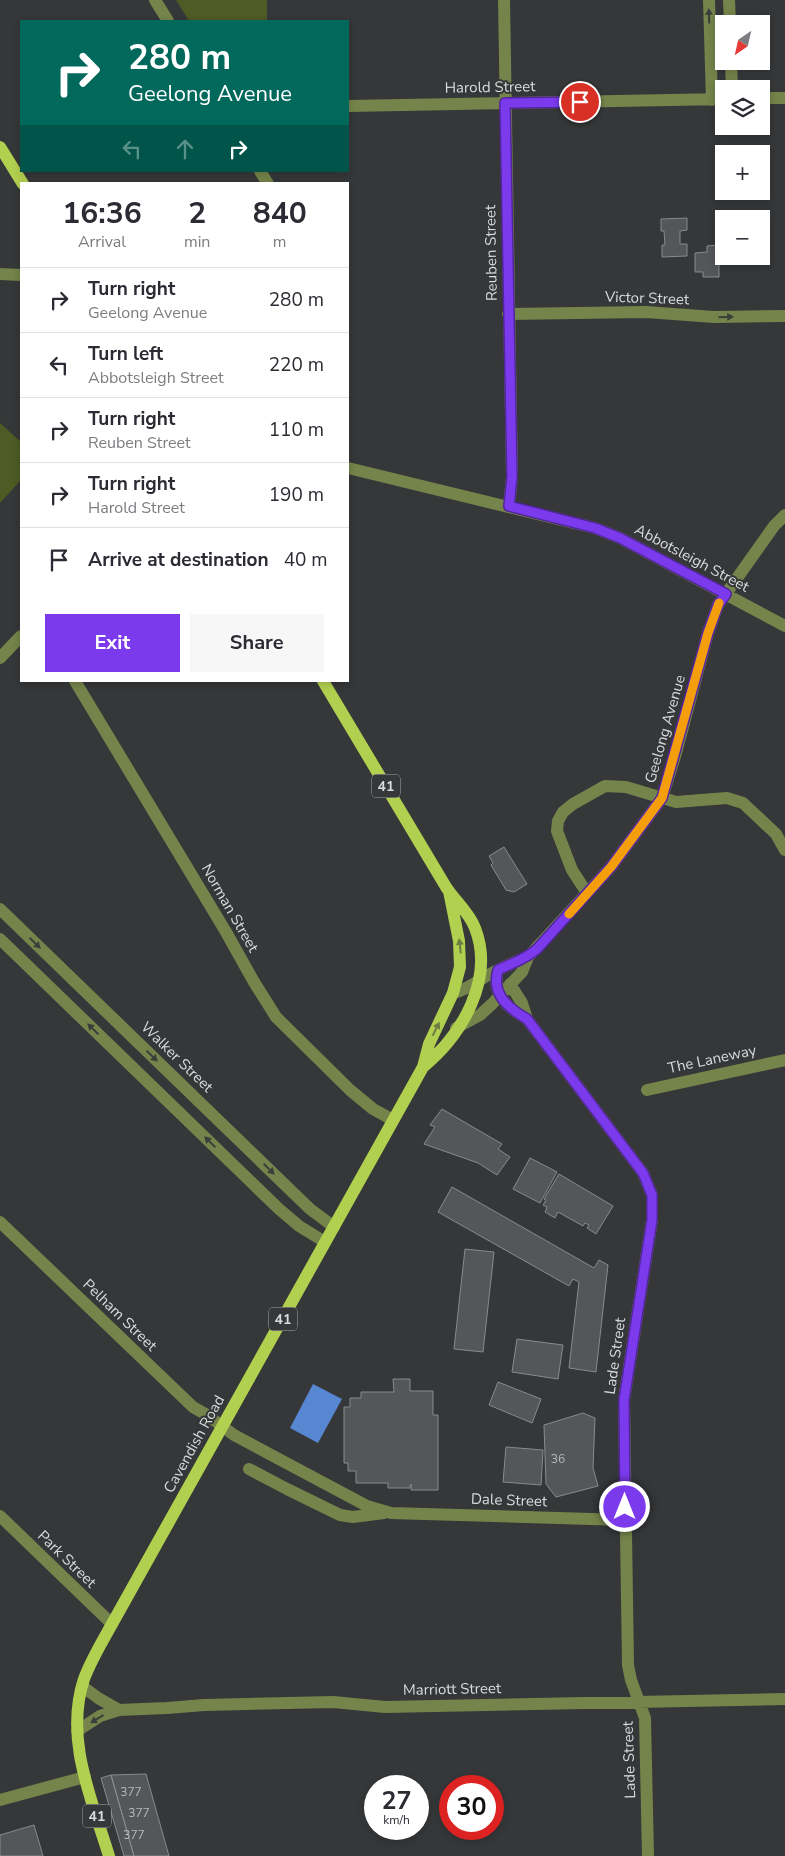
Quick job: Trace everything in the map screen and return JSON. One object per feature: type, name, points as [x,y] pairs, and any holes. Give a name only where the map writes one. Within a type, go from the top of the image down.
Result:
[{"type":"main road","points":[[0,146],[21,182]]},
{"type":"main road","name":"Cavendish Road","points":[[324,682],[449,891],[468,914],[475,927],[482,959],[481,979],[468,1010],[439,1054],[423,1067]]},
{"type":"main road","name":"Cavendish Road","points":[[109,1856],[78,1750],[78,1704],[82,1686],[90,1665],[112,1624],[423,1067],[429,1044],[453,993],[460,967],[461,953],[449,891]]},
{"type":"street","points":[[155,0],[167,20]]},
{"type":"street","name":"Reuben Street","points":[[504,0],[512,477],[509,506]]},
{"type":"street","points":[[709,0],[716,80]]},
{"type":"street","points":[[730,0],[730,15]]},
{"type":"street","points":[[770,98],[785,98]]},
{"type":"street","name":"Harold Street","points":[[349,106],[715,100]]},
{"type":"street","points":[[0,274],[20,275]]},
{"type":"street","name":"Victor Street","points":[[508,314],[646,312],[714,317],[785,316]]},
{"type":"street","name":"Abbotsleigh Street","points":[[349,468],[595,528],[620,538],[785,626]]},
{"type":"street","name":"Geelong Avenue","points":[[456,1028],[480,1014],[522,972],[528,957],[611,867],[662,798],[708,633],[718,605],[774,526],[785,515]]},
{"type":"street","points":[[0,658],[20,637]]},
{"type":"street","name":"Norman Street","points":[[76,682],[276,1016],[350,1090],[373,1109],[393,1120]]},
{"type":"street","points":[[587,894],[572,870],[557,832],[558,821],[563,812],[572,804],[605,786],[626,787],[676,802],[727,798],[743,802],[781,836],[785,850]]},
{"type":"street","name":"Walker Street","points":[[0,909],[310,1209],[334,1227]]},
{"type":"street","points":[[0,939],[292,1220],[325,1242]]},
{"type":"street","name":"Geelong Avenue","points":[[453,993],[464,991],[481,979],[528,957]]},
{"type":"street","points":[[498,970],[496,982],[500,995]]},
{"type":"street","name":"Lade Street","points":[[510,984],[522,1003],[527,1019],[643,1173],[652,1195],[652,1220],[624,1400],[629,1672],[645,1718],[648,1856]]},
{"type":"street","name":"Lade Street","points":[[500,995],[513,1011],[527,1019]]},
{"type":"street","name":"The Laneway","points":[[647,1090],[785,1060]]},
{"type":"street","name":"Pelham Street","points":[[0,1222],[186,1401],[222,1427]]},
{"type":"street","name":"Dale Street","points":[[222,1427],[367,1506],[391,1513]]},
{"type":"street","name":"Dale Street","points":[[249,1469],[286,1489],[344,1516],[391,1513],[625,1520]]},
{"type":"street","name":"Park Street","points":[[0,1516],[112,1624]]},
{"type":"street","points":[[82,1686],[119,1710]]},
{"type":"street","name":"Marriott Street","points":[[77,1731],[100,1716],[119,1710],[204,1705],[333,1702],[385,1707],[785,1699]]},
{"type":"street","points":[[0,1800],[85,1777]]},
{"type":"green space","points":[[176,0],[267,0],[267,20],[188,20]]},
{"type":"green space","points":[[0,423],[20,441],[20,481],[0,503]]},
{"type":"water","points":[[313,1384],[342,1399],[318,1443],[290,1428]]},
{"type":"building","points":[[687,218],[687,230],[680,231],[680,244],[687,244],[687,256],[662,257],[662,245],[665,245],[664,231],[661,231],[661,219]]},
{"type":"building","points":[[715,245],[715,265],[719,265],[719,277],[703,277],[703,272],[695,272],[695,253],[707,252],[707,246]]},
{"type":"building","points":[[504,847],[527,884],[514,892],[506,890],[491,865],[493,863],[489,856]]},
{"type":"building","points":[[442,1109],[502,1144],[498,1149],[510,1157],[497,1175],[478,1163],[424,1144],[435,1127],[430,1125]]},
{"type":"building","points":[[530,1158],[557,1172],[540,1203],[513,1189]]},
{"type":"building","points":[[559,1174],[613,1206],[596,1234],[587,1228],[589,1225],[585,1223],[583,1226],[558,1212],[555,1218],[545,1212],[547,1207],[543,1205],[546,1200],[544,1199]]},
{"type":"building","points":[[452,1187],[594,1268],[599,1260],[608,1265],[596,1372],[569,1368],[579,1282],[573,1279],[569,1286],[438,1212]]},
{"type":"building","points":[[465,1249],[494,1252],[483,1352],[454,1349]]},
{"type":"building","points":[[517,1339],[563,1345],[558,1379],[512,1372]]},
{"type":"building","points":[[393,1379],[410,1379],[410,1391],[433,1391],[433,1415],[438,1415],[438,1490],[411,1490],[411,1484],[410,1488],[388,1488],[388,1483],[356,1483],[356,1471],[348,1471],[348,1463],[344,1463],[344,1407],[350,1407],[350,1398],[361,1398],[361,1392],[394,1392]]},
{"type":"building","points":[[498,1382],[541,1399],[532,1423],[489,1405]]},
{"type":"building","points":[[583,1413],[595,1418],[593,1468],[598,1486],[556,1497],[546,1484],[544,1425]]},
{"type":"building","points":[[506,1447],[543,1450],[541,1485],[503,1482]]},
{"type":"building","points":[[146,1774],[169,1856],[134,1856],[111,1775]]},
{"type":"building","points":[[111,1775],[134,1856],[124,1856],[101,1778]]},
{"type":"building","points":[[34,1825],[43,1856],[0,1856],[0,1835]]},
{"type":"slow traffic","points":[[569,914],[611,867],[662,798],[708,633],[719,603]]},
{"type":"route","points":[[580,102],[505,103],[512,477],[509,506],[595,528],[620,538],[726,594],[718,605],[708,633],[662,798],[611,867],[537,949],[528,957],[498,970],[496,982],[503,1000],[513,1011],[527,1019],[643,1173],[652,1195],[652,1220],[624,1400],[625,1507]]}]
